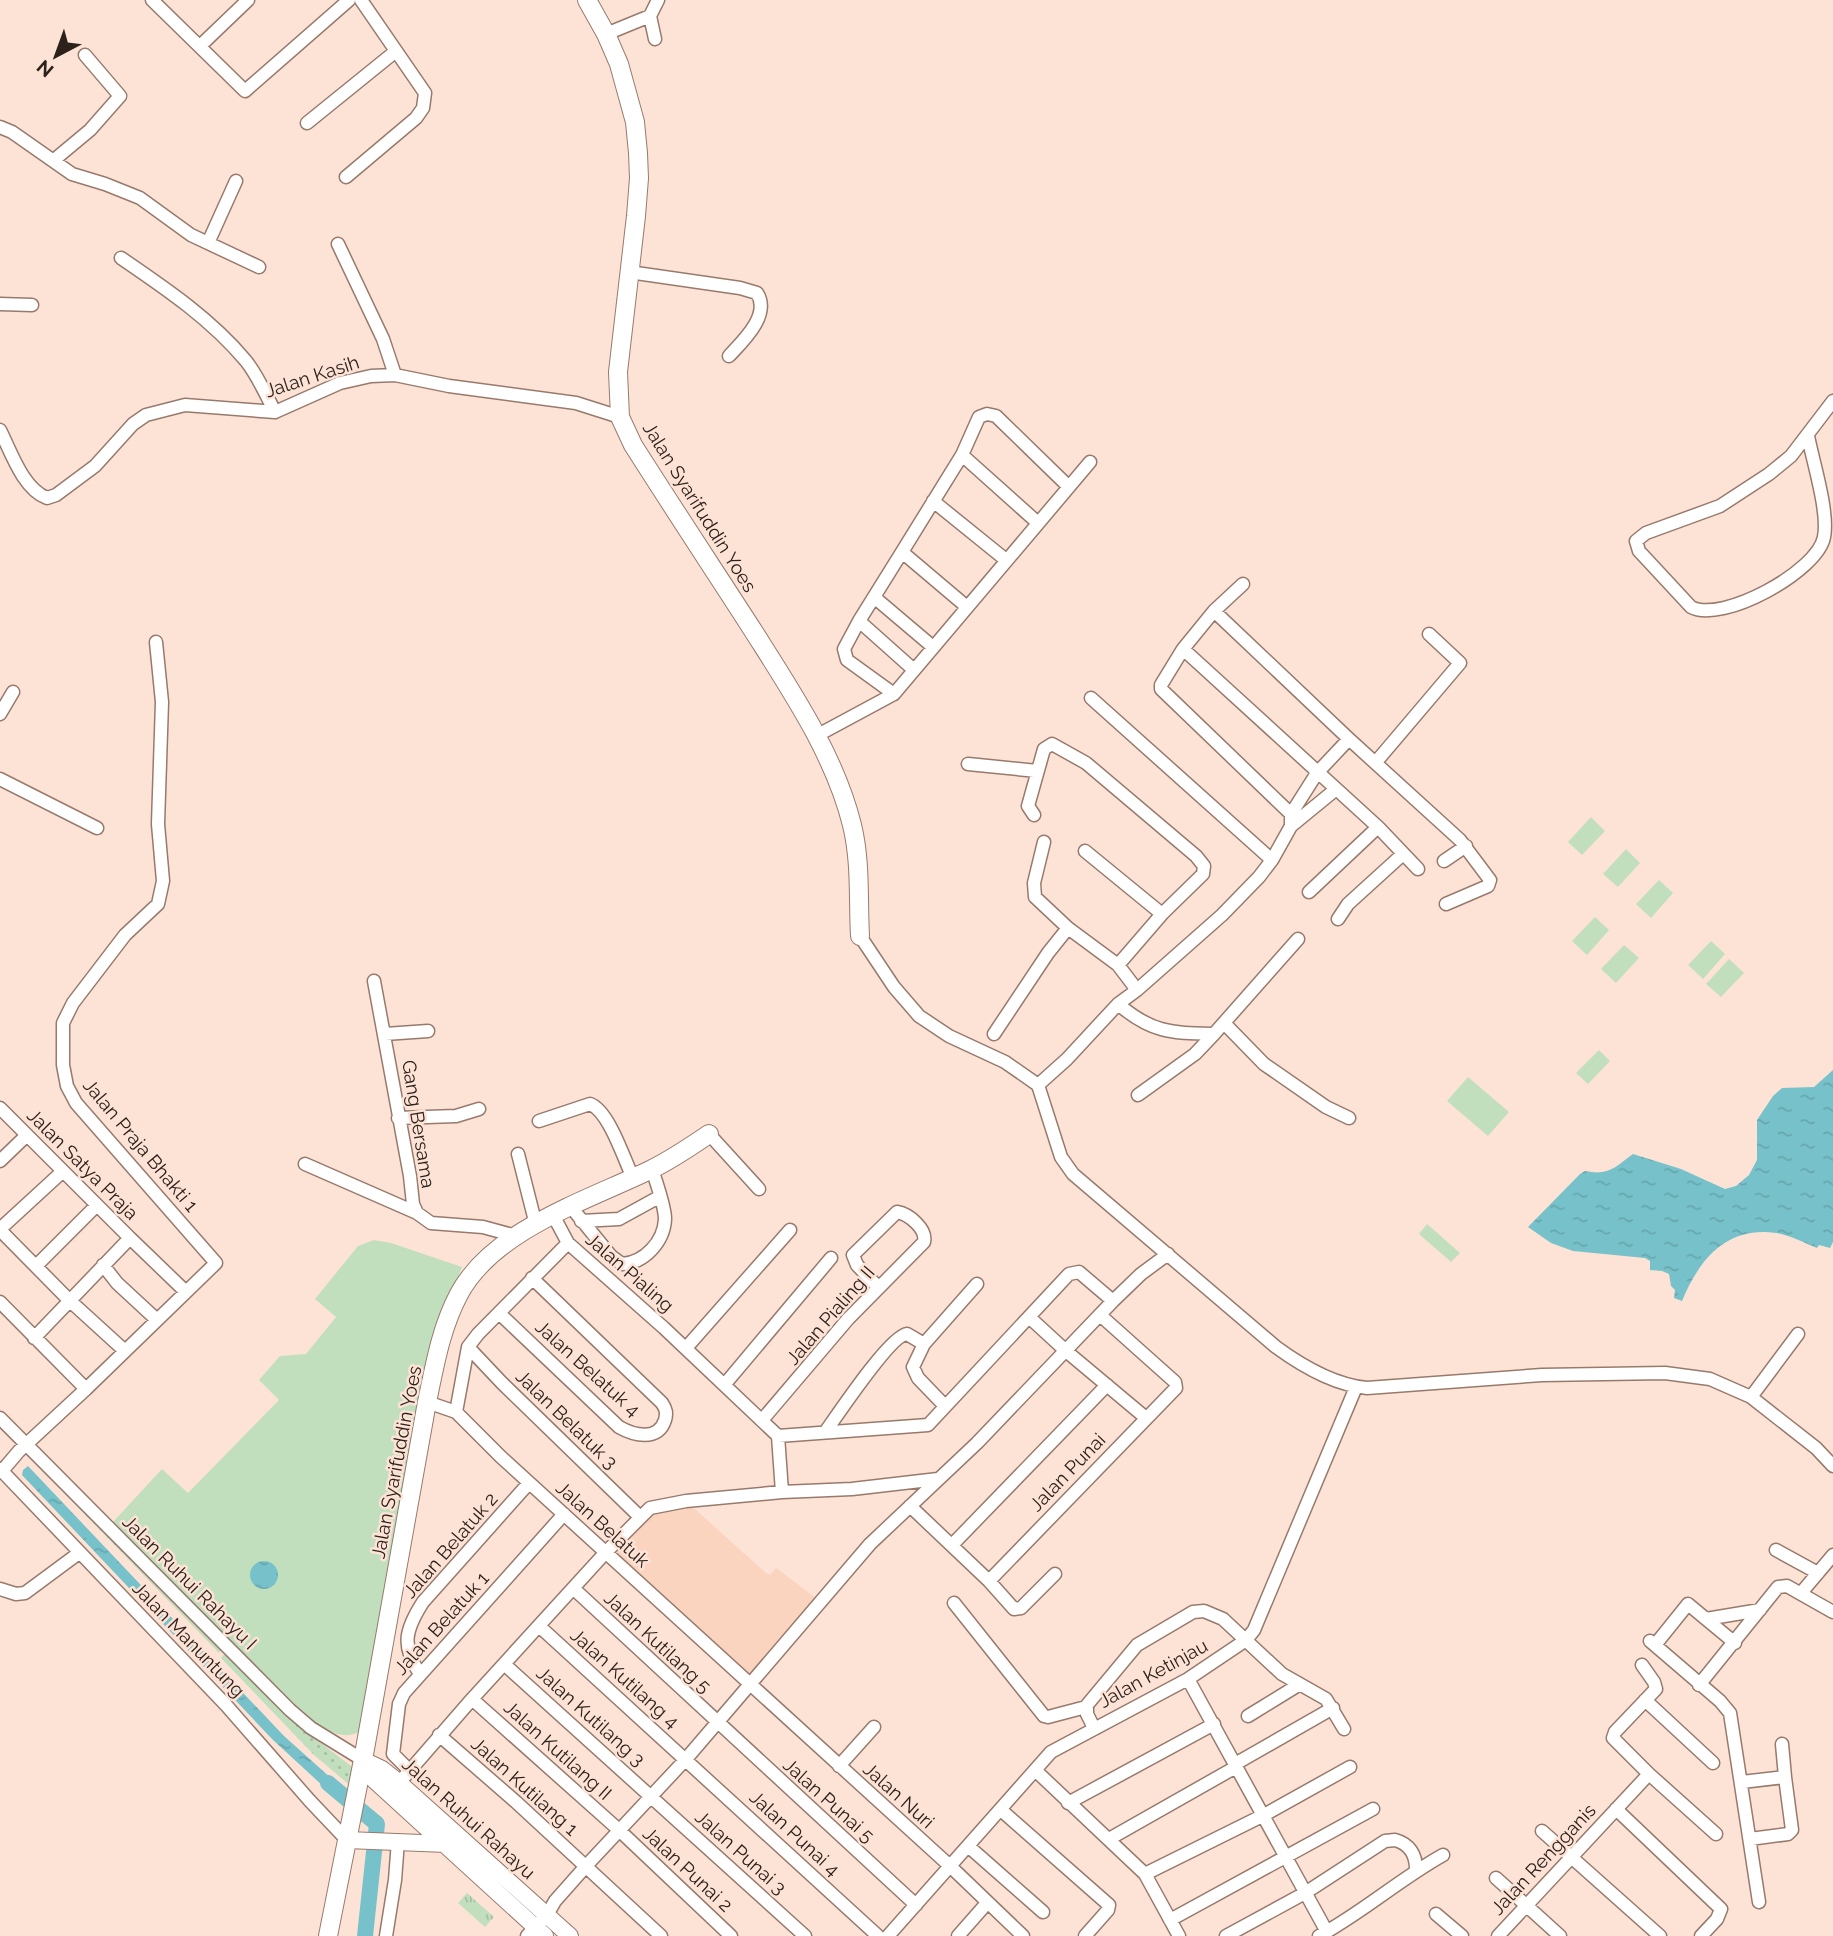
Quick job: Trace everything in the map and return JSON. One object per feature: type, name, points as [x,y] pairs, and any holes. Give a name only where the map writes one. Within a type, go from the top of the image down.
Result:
[{"type":"highway","name":"Jalan Syarifuddin Yoes","points":[[587,0],[619,64],[635,122],[638,153],[639,178],[618,372],[620,417],[633,445],[779,671],[833,772],[852,824],[859,882],[860,936]]},
{"type":"highway","name":"Jalan Syarifuddin Yoes","points":[[328,1936],[353,1840],[351,1818],[427,1402],[444,1329],[460,1292],[489,1258],[516,1236],[553,1215],[576,1214],[709,1134]]},
{"type":"main road","name":"Jalan Ruhui Rahayu","points":[[363,1760],[404,1777],[542,1923]]},
{"type":"main road","name":"Jalan Ruhui Rahayu","points":[[363,1760],[373,1779],[446,1843],[542,1923],[569,1936]]},
{"type":"main road","name":"Jalan Ruhui Rahayu","points":[[353,1840],[446,1843]]},
{"type":"street","points":[[152,0],[245,91],[349,0]]},
{"type":"street","points":[[200,46],[248,0]]},
{"type":"street","points":[[346,177],[416,118],[423,108],[425,93],[361,0]]},
{"type":"street","points":[[654,39],[650,16],[658,0]]},
{"type":"street","points":[[606,34],[650,16]]},
{"type":"street","points":[[307,123],[396,51]]},
{"type":"street","points":[[54,160],[90,130],[120,96],[85,55]]},
{"type":"street","points":[[0,127],[12,132],[72,174],[140,198],[175,225],[258,267]]},
{"type":"street","points":[[208,243],[236,181]]},
{"type":"street","points":[[338,244],[383,339],[395,375]]},
{"type":"street","points":[[121,258],[185,302],[244,359],[257,377],[275,412]]},
{"type":"street","points":[[629,272],[740,288],[757,293],[762,303],[754,326],[729,356]]},
{"type":"street","points":[[0,304],[32,305]]},
{"type":"street","name":"Jalan Kasih","points":[[0,430],[34,490],[47,498],[95,466],[133,424],[146,415],[184,405],[275,412],[340,383],[371,376],[395,375],[449,386],[576,403],[620,417]]},
{"type":"street","points":[[1808,436],[1826,525],[1824,541],[1815,554],[1789,578],[1726,609],[1699,611],[1691,607],[1639,551],[1636,541],[1646,533],[1720,506],[1776,468],[1791,456],[1833,401]]},
{"type":"street","points":[[894,694],[847,660],[844,649],[962,456],[979,417],[991,414],[996,416],[1069,487]]},
{"type":"street","points":[[962,456],[1038,523]]},
{"type":"street","points":[[816,736],[894,694],[1090,462]]},
{"type":"street","points":[[933,500],[1006,560]]},
{"type":"street","points":[[902,552],[967,607]]},
{"type":"street","points":[[1243,584],[1214,611],[1183,649],[1161,685],[1162,691],[1291,820]]},
{"type":"street","points":[[874,597],[933,648]]},
{"type":"street","points":[[1214,611],[1466,846],[1490,880],[1490,884],[1446,904]]},
{"type":"street","points":[[859,621],[914,670]]},
{"type":"street","points":[[1376,762],[1460,663],[1429,634]]},
{"type":"street","name":"Jalan Praja Bhakti 1","points":[[3,1468],[216,1263],[76,1103],[67,1086],[61,1046],[64,1023],[74,1003],[125,935],[158,904],[163,881],[158,824],[162,702],[156,642]]},
{"type":"street","points":[[1183,649],[1378,827],[1418,869]]},
{"type":"street","points":[[0,714],[13,692]]},
{"type":"street","points":[[1091,698],[1272,860]]},
{"type":"street","points":[[1038,1085],[1118,1004],[1222,915],[1259,877],[1272,860],[1317,773],[1349,739]]},
{"type":"street","points":[[1034,815],[1028,806],[1044,748],[1052,744],[1086,763],[1196,856],[1204,866],[1203,874],[1162,914],[1118,965]]},
{"type":"street","points":[[968,764],[1037,771]]},
{"type":"street","points":[[0,779],[97,828]]},
{"type":"street","points":[[1291,820],[1335,790]]},
{"type":"street","points":[[1308,892],[1378,827]]},
{"type":"street","points":[[1044,842],[1034,883],[1035,897],[1068,928],[1118,965],[1137,990]]},
{"type":"street","points":[[1444,861],[1466,846]]},
{"type":"street","points":[[1085,851],[1162,914]]},
{"type":"street","points":[[1338,919],[1348,904],[1403,854]]},
{"type":"street","points":[[994,1034],[1068,928]]},
{"type":"street","points":[[860,936],[894,987],[919,1016],[949,1036],[1004,1062],[1038,1085],[1066,1167],[1287,1354],[1323,1374],[1356,1387],[1542,1375],[1665,1373],[1710,1379],[1751,1397],[1816,1448],[1833,1466]]},
{"type":"street","points":[[1138,1096],[1195,1054],[1298,939]]},
{"type":"street","name":"Gang Bersama","points":[[374,981],[410,1176],[412,1204],[417,1213],[431,1223],[483,1227],[516,1236]]},
{"type":"street","points":[[1118,1004],[1138,1021],[1157,1029],[1214,1034]]},
{"type":"street","points":[[1224,1023],[1264,1064],[1326,1107],[1349,1118]]},
{"type":"street","points":[[385,1034],[428,1031]]},
{"type":"street","points":[[539,1121],[594,1105],[608,1122],[633,1178]]},
{"type":"street","name":"Jalan Satya Praja","points":[[0,1108],[130,1238],[34,1338]]},
{"type":"street","points":[[398,1118],[456,1116],[479,1109]]},
{"type":"street","points":[[709,1134],[759,1189]]},
{"type":"street","points":[[0,1161],[27,1135]]},
{"type":"street","points":[[518,1154],[536,1225]]},
{"type":"street","points":[[305,1164],[417,1213]]},
{"type":"street","points":[[576,1214],[611,1256],[622,1264],[633,1264],[654,1247],[665,1218],[652,1169]]},
{"type":"street","points":[[62,1172],[0,1229],[69,1300],[125,1351]]},
{"type":"street","points":[[576,1214],[619,1219],[659,1197]]},
{"type":"street","points":[[36,1266],[96,1206]]},
{"type":"street","name":"Jalan Pialing II","points":[[763,1419],[848,1319],[924,1242],[926,1236],[906,1214],[897,1212],[853,1255],[857,1265],[878,1287]]},
{"type":"street","points":[[553,1215],[568,1242]]},
{"type":"street","points":[[686,1348],[790,1230]]},
{"type":"street","points":[[130,1238],[186,1292]]},
{"type":"street","name":"Jalan Pialing","points":[[468,1347],[568,1242],[763,1419],[778,1436]]},
{"type":"street","points":[[542,1923],[586,1866],[686,1759],[870,1544],[939,1479],[1112,1301],[1168,1254]]},
{"type":"street","points":[[725,1384],[831,1258]]},
{"type":"street","points":[[103,1265],[117,1283],[157,1320]]},
{"type":"street","points":[[782,1492],[778,1436],[928,1425],[1069,1274],[1079,1272],[1112,1301]]},
{"type":"street","name":"Jalan Belatuk 4","points":[[499,1312],[619,1427],[629,1433],[643,1435],[654,1434],[663,1426],[666,1409],[662,1403],[533,1278]]},
{"type":"street","points":[[945,1406],[914,1372],[913,1367],[924,1345],[977,1284]]},
{"type":"street","points":[[0,1302],[86,1390]]},
{"type":"street","name":"Jalan Punai","points":[[989,1581],[1177,1385],[1100,1315]]},
{"type":"street","points":[[1029,1317],[1146,1418]]},
{"type":"street","points":[[826,1431],[899,1336],[907,1334],[924,1345]]},
{"type":"street","points":[[1751,1397],[1798,1334]]},
{"type":"street","points":[[456,1412],[468,1347]]},
{"type":"street","name":"Jalan Belatuk 3","points":[[468,1347],[640,1517]]},
{"type":"street","points":[[952,1545],[1107,1385]]},
{"type":"street","name":"Jalan Ketinjau","points":[[888,1936],[1055,1748],[1188,1679],[1246,1640],[1254,1630],[1356,1387]]},
{"type":"street","name":"Jalan Belatuk","points":[[427,1402],[456,1412],[529,1483],[749,1683]]},
{"type":"street","name":"Jalan Ruhui Rahayu I","points":[[0,1418],[22,1448],[228,1646],[273,1695],[311,1728],[363,1760]]},
{"type":"street","points":[[1816,1448],[1833,1455]]},
{"type":"street","name":"Jalan Manuntung","points":[[3,1468],[79,1553],[226,1705],[310,1801],[353,1840]]},
{"type":"street","points":[[404,1777],[606,1552],[650,1508],[660,1504],[782,1492],[852,1489],[939,1479]]},
{"type":"street","name":"Jalan Belatuk 2","points":[[420,1674],[407,1652],[414,1615],[529,1483]]},
{"type":"street","points":[[909,1506],[989,1581],[1014,1609],[1021,1608],[1055,1574]]},
{"type":"street","name":"Jalan Belatuk 1","points":[[404,1777],[393,1754],[399,1704],[404,1693],[564,1514]]},
{"type":"street","points":[[1776,1550],[1818,1573]]},
{"type":"street","points":[[0,1589],[16,1594],[25,1593],[79,1553]]},
{"type":"street","points":[[1801,1593],[1833,1555]]},
{"type":"street","points":[[1699,1685],[1778,1587],[1787,1586],[1833,1612]]},
{"type":"street","name":"Jalan Kutilang 5","points":[[574,1589],[716,1723]]},
{"type":"street","points":[[954,1604],[1044,1716],[1086,1707],[1137,1645],[1193,1612],[1204,1611],[1223,1619],[1282,1674],[1326,1699],[1344,1729]]},
{"type":"street","points":[[1735,1643],[1688,1604],[1653,1643],[1720,1701],[1730,1713],[1759,1902]]},
{"type":"street","points":[[1706,1619],[1760,1610]]},
{"type":"street","name":"Jalan Kutilang 4","points":[[539,1626],[686,1759]]},
{"type":"street","name":"Jalan Kutilang 3","points":[[504,1664],[652,1797]]},
{"type":"street","points":[[1642,1665],[1657,1687],[1615,1732],[1613,1738],[1648,1774],[1716,1834]]},
{"type":"street","points":[[1188,1679],[1287,1855],[1323,1934],[1443,1854]]},
{"type":"street","name":"Jalan Nuri","points":[[749,1683],[1023,1936]]},
{"type":"street","points":[[1248,1716],[1300,1684]]},
{"type":"street","name":"Jalan Kutilang II","points":[[472,1699],[619,1830]]},
{"type":"street","points":[[1645,1700],[1713,1763]]},
{"type":"street","points":[[1086,1707],[1094,1728]]},
{"type":"street","points":[[1109,1839],[1333,1708]]},
{"type":"street","name":"Jalan Punai 5","points":[[716,1723],[916,1905]]},
{"type":"street","points":[[1069,1803],[1214,1724]]},
{"type":"street","points":[[839,1766],[874,1727]]},
{"type":"street","name":"Jalan Kutilang 1","points":[[439,1735],[661,1936]]},
{"type":"street","points":[[1749,1839],[1788,1834],[1792,1830],[1782,1744]]},
{"type":"street","name":"Jalan Punai 4","points":[[686,1759],[878,1936]]},
{"type":"street","points":[[1145,1874],[1264,1815],[1350,1767]]},
{"type":"street","points":[[1035,1770],[1145,1874],[1180,1936]]},
{"type":"street","name":"Jalan Rengganis","points":[[1498,1936],[1648,1774]]},
{"type":"street","points":[[1742,1782],[1785,1777]]},
{"type":"street","name":"Jalan Punai 3","points":[[652,1797],[805,1936]]},
{"type":"street","points":[[1170,1920],[1373,1809]]},
{"type":"street","name":"Jalan Rengganis","points":[[1616,1809],[1721,1909],[1717,1919],[1701,1936]]},
{"type":"street","points":[[1001,1810],[1110,1905],[1085,1936]]},
{"type":"street","name":"Jalan Punai 2","points":[[619,1830],[732,1936]]},
{"type":"street","points":[[1542,1830],[1660,1936]]},
{"type":"street","points":[[1226,1936],[1305,1893],[1385,1841],[1395,1839],[1411,1849],[1416,1859],[1416,1870]]},
{"type":"street","points":[[386,1936],[395,1881],[393,1841]]},
{"type":"street","points":[[968,1846],[1043,1912]]},
{"type":"street","points":[[1496,1878],[1560,1936]]},
{"type":"street","points":[[958,1936],[988,1903]]},
{"type":"street","points":[[1436,1914],[1462,1936]]},
{"type":"shaded area","points":[[686,1501],[766,1573],[770,1575],[776,1568],[820,1601],[750,1680],[612,1551],[652,1510]]},
{"type":"green space","points":[[1591,817],[1605,831],[1582,855],[1568,842]]},
{"type":"green space","points":[[1626,849],[1640,863],[1618,887],[1603,874]]},
{"type":"green space","points":[[1659,880],[1673,893],[1651,918],[1636,904]]},
{"type":"green space","points":[[1595,917],[1609,930],[1587,955],[1572,941]]},
{"type":"green space","points":[[1711,941],[1725,954],[1703,979],[1688,965]]},
{"type":"green space","points":[[1624,945],[1639,958],[1616,983],[1601,969]]},
{"type":"green space","points":[[1729,959],[1744,973],[1721,997],[1706,984]]},
{"type":"green space","points":[[1599,1050],[1610,1061],[1588,1084],[1576,1073]]},
{"type":"green space","points":[[1468,1077],[1509,1112],[1488,1136],[1447,1101]]},
{"type":"green space","points":[[1427,1224],[1460,1253],[1451,1262],[1419,1234]]},
{"type":"green space","points":[[374,1240],[391,1243],[462,1267],[423,1371],[361,1730],[346,1735],[330,1731],[302,1713],[113,1522],[162,1469],[188,1493],[279,1400],[259,1380],[280,1356],[306,1354],[336,1317],[315,1299],[358,1246]]},
{"type":"green space","points":[[40,1459],[224,1647],[219,1653],[36,1464]]},
{"type":"green space","points":[[227,1651],[301,1728],[355,1769],[353,1788],[313,1754],[221,1658]]},
{"type":"green space","points":[[467,1893],[494,1917],[485,1927],[458,1903]]},
{"type":"water","points":[[1833,1070],[1833,1242],[1830,1248],[1819,1245],[1817,1248],[1776,1233],[1743,1235],[1717,1249],[1706,1260],[1682,1301],[1674,1298],[1675,1290],[1671,1286],[1669,1274],[1650,1270],[1650,1261],[1645,1258],[1573,1251],[1551,1243],[1528,1227],[1580,1174],[1585,1171],[1606,1171],[1633,1154],[1681,1169],[1725,1189],[1736,1186],[1749,1175],[1757,1160],[1757,1120],[1773,1096],[1782,1088],[1814,1087]]},
{"type":"water","points":[[28,1466],[284,1736],[332,1779],[323,1786],[273,1740],[22,1475]]},
{"type":"water","points":[[264,1561],[274,1565],[278,1575],[274,1585],[264,1589],[254,1585],[250,1575],[254,1565]]},
{"type":"waterway","points":[[328,1783],[377,1824],[365,1936]]}]
